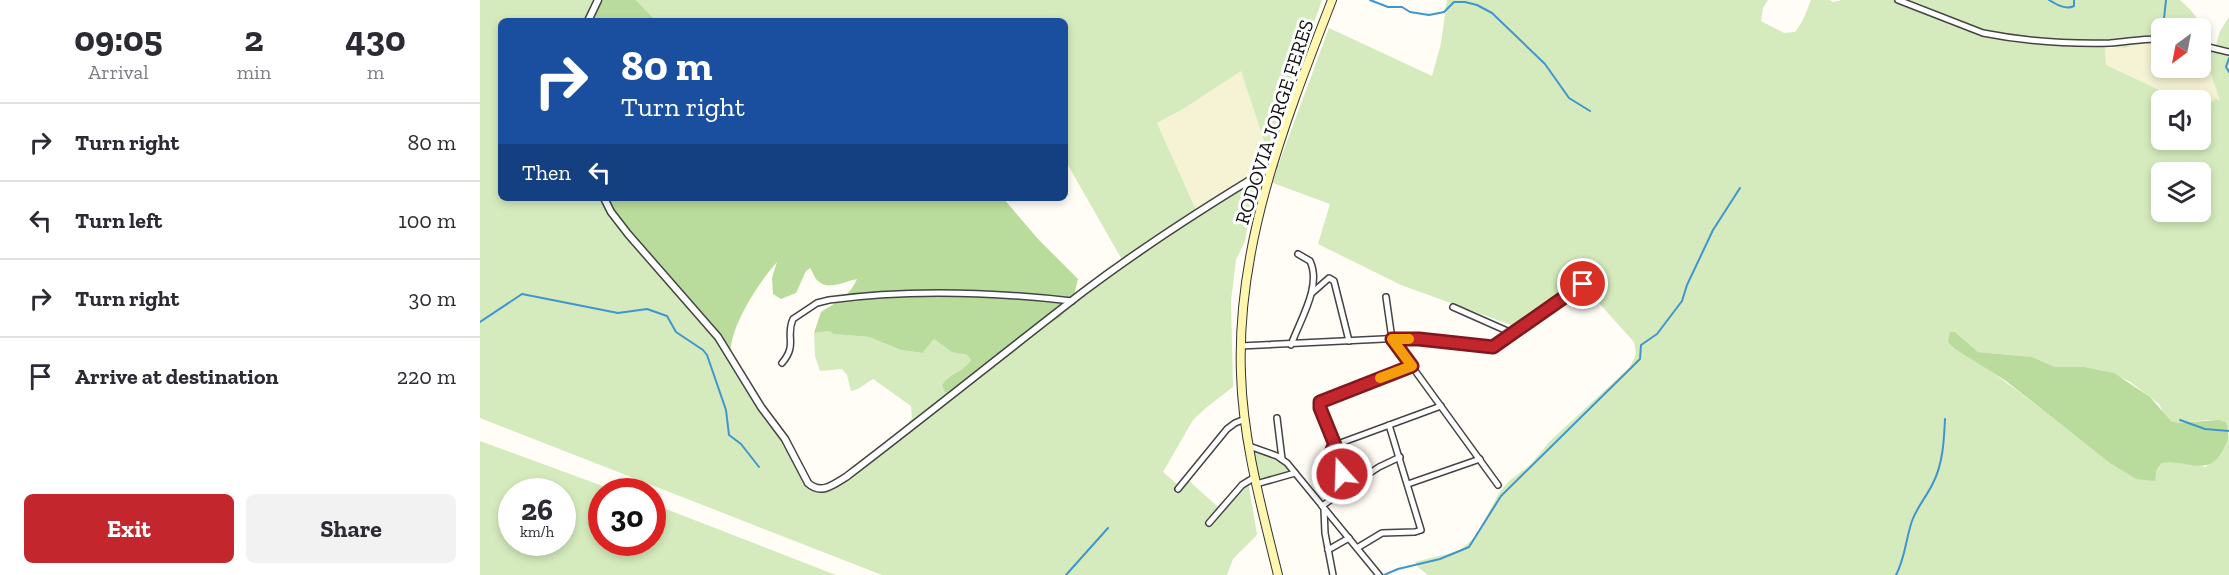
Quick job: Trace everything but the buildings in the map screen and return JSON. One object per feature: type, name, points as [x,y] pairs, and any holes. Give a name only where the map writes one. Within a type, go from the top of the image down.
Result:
[{"type":"main road","name":"RODOVIA JORGE FERES","points":[[1278,575],[1256,480],[1245,419],[1240,374],[1244,297],[1261,207],[1273,165],[1332,0]]},
{"type":"street","points":[[589,18],[598,0]]},
{"type":"street","points":[[1898,0],[1983,33],[2001,36],[2035,40],[2110,43],[2151,39]]},
{"type":"street","points":[[2211,48],[2229,52]]},
{"type":"street","points":[[606,201],[628,234],[718,338],[765,413],[785,439],[808,483],[817,489],[826,488],[846,477],[1072,302],[1172,229],[1273,165]]},
{"type":"street","points":[[1291,345],[1311,294],[1314,276],[1312,264],[1307,258],[1298,254]]},
{"type":"street","points":[[1311,294],[1329,278],[1334,280],[1349,341]]},
{"type":"street","points":[[1240,346],[1392,339],[1419,339],[1496,346],[1583,284]]},
{"type":"street","points":[[782,363],[791,349],[790,328],[793,319],[817,303],[829,300],[915,294],[1022,296],[1072,302]]},
{"type":"street","points":[[1386,297],[1392,339],[1498,485]]},
{"type":"street","points":[[1453,307],[1514,334]]},
{"type":"street","points":[[1335,445],[1320,408],[1321,401],[1412,366]]},
{"type":"street","points":[[1350,486],[1331,456],[1331,450],[1335,445],[1442,406]]},
{"type":"street","points":[[1277,418],[1282,459]]},
{"type":"street","points":[[1178,489],[1227,429],[1245,419]]},
{"type":"street","points":[[1357,548],[1379,533],[1421,530],[1389,425]]},
{"type":"street","points":[[1249,446],[1282,459],[1379,575]]},
{"type":"street","points":[[1323,507],[1379,467],[1400,457]]},
{"type":"street","points":[[1408,484],[1480,459]]},
{"type":"street","points":[[1209,523],[1242,484],[1295,473]]},
{"type":"street","points":[[1323,507],[1333,575]]},
{"type":"street","points":[[1328,550],[1349,538]]},
{"type":"shaded area","points":[[2151,40],[2151,78],[2211,78],[2211,74],[2221,102],[2216,98],[2211,103],[2211,90],[2160,90],[2106,65],[2105,46],[2111,48]]},
{"type":"shaded area","points":[[1241,70],[1268,157],[1254,177],[1196,211],[1157,123],[1183,109]]},
{"type":"green space","points":[[480,0],[600,0],[592,18],[498,18],[498,201],[607,201],[706,320],[760,400],[780,425],[811,489],[833,483],[898,437],[912,418],[911,406],[873,379],[851,391],[847,375],[842,369],[820,371],[815,356],[814,333],[829,331],[835,334],[869,337],[901,350],[921,353],[934,339],[958,353],[967,355],[971,360],[942,385],[945,393],[1015,341],[1061,317],[1065,311],[1125,265],[1068,165],[1068,18],[653,18],[636,0],[1322,0],[1250,212],[1245,241],[1236,260],[1231,301],[1233,387],[1193,420],[1163,472],[1178,485],[1188,480],[1218,507],[1247,476],[1257,534],[1233,559],[1227,575],[882,575],[666,491],[666,478],[634,478],[480,418]],"holes":[[[1241,71],[1267,157],[1254,177],[1196,210],[1157,123]]]},
{"type":"green space","points":[[600,0],[636,0],[653,18],[592,18]]},
{"type":"green space","points":[[1447,0],[1768,0],[1763,8],[1761,21],[1784,33],[1795,32],[1811,0],[1833,2],[1842,0],[2180,0],[2196,18],[2151,18],[2151,40],[2125,48],[2105,46],[2106,65],[2160,90],[2151,90],[2151,150],[2211,150],[2211,103],[2216,98],[2220,101],[2211,74],[2211,44],[2216,45],[2220,31],[2229,17],[2229,434],[2229,575],[1428,575],[1415,562],[1459,551],[1476,536],[1499,493],[1509,481],[1531,464],[1550,441],[1630,367],[1636,354],[1634,342],[1580,282],[1514,326],[1401,285],[1318,244],[1330,204],[1273,183],[1329,28],[1432,76],[1441,43]],"holes":[[[1955,332],[1978,352],[2032,357],[2055,367],[2085,367],[2105,371],[2129,381],[2159,404],[2171,421],[2179,423],[2210,420],[2226,422],[2229,434],[2206,467],[2175,462],[2162,463],[2157,469],[2156,476],[2136,479],[2090,447],[2002,379],[1955,349]]]},
{"type":"green space","points":[[606,201],[1006,201],[1038,239],[1078,279],[1073,299],[1061,317],[1015,341],[970,381],[945,393],[942,385],[968,364],[971,360],[967,355],[952,352],[934,339],[922,353],[901,350],[869,337],[834,334],[829,331],[814,333],[821,312],[846,295],[857,279],[837,284],[822,284],[810,268],[806,271],[796,293],[781,299],[773,294],[772,278],[777,262],[753,294],[739,320],[731,346],[731,357],[706,320],[652,267],[612,214]]},
{"type":"green space","points":[[1950,332],[1955,332],[1978,352],[2032,357],[2055,367],[2085,367],[2114,373],[2150,397],[2171,421],[2179,423],[2219,420],[2226,422],[2228,434],[2226,443],[2219,456],[2205,465],[2162,463],[2157,469],[2155,481],[2136,479],[2110,463],[2006,381],[1955,349],[1948,342]]},
{"type":"green space","points":[[480,441],[588,481],[588,556],[666,556],[666,509],[836,575],[480,575]]},
{"type":"green space","points":[[1251,449],[1285,464],[1292,472],[1258,480]]},
{"type":"waterway","points":[[1370,0],[1388,7],[1402,7],[1410,12],[1429,15],[1444,12],[1454,2],[1477,5],[1492,13],[1545,64],[1569,98],[1590,111]]},
{"type":"waterway","points":[[2049,0],[2065,7],[2074,6],[2074,0]]},
{"type":"waterway","points":[[2164,18],[2166,0]]},
{"type":"waterway","points":[[2229,58],[2226,67],[2229,72]]},
{"type":"waterway","points":[[1384,575],[1398,569],[1440,559],[1469,547],[1501,496],[1640,359],[1641,345],[1657,334],[1682,301],[1687,285],[1713,230],[1740,188]]},
{"type":"waterway","points":[[480,322],[522,294],[618,313],[647,309],[667,316],[676,332],[707,355],[726,410],[729,435],[741,444],[759,467]]},
{"type":"waterway","points":[[1896,575],[1912,521],[1931,488],[1939,468],[1945,419]]},
{"type":"waterway","points":[[2180,420],[2205,429],[2229,431]]},
{"type":"waterway","points":[[1066,575],[1108,528]]},
{"type":"slow traffic","points":[[1380,378],[1412,366],[1392,339],[1409,339]]},
{"type":"route","points":[[1342,474],[1331,456],[1331,450],[1335,445],[1320,408],[1320,402],[1412,366],[1392,339],[1419,339],[1493,347],[1583,284]]}]
